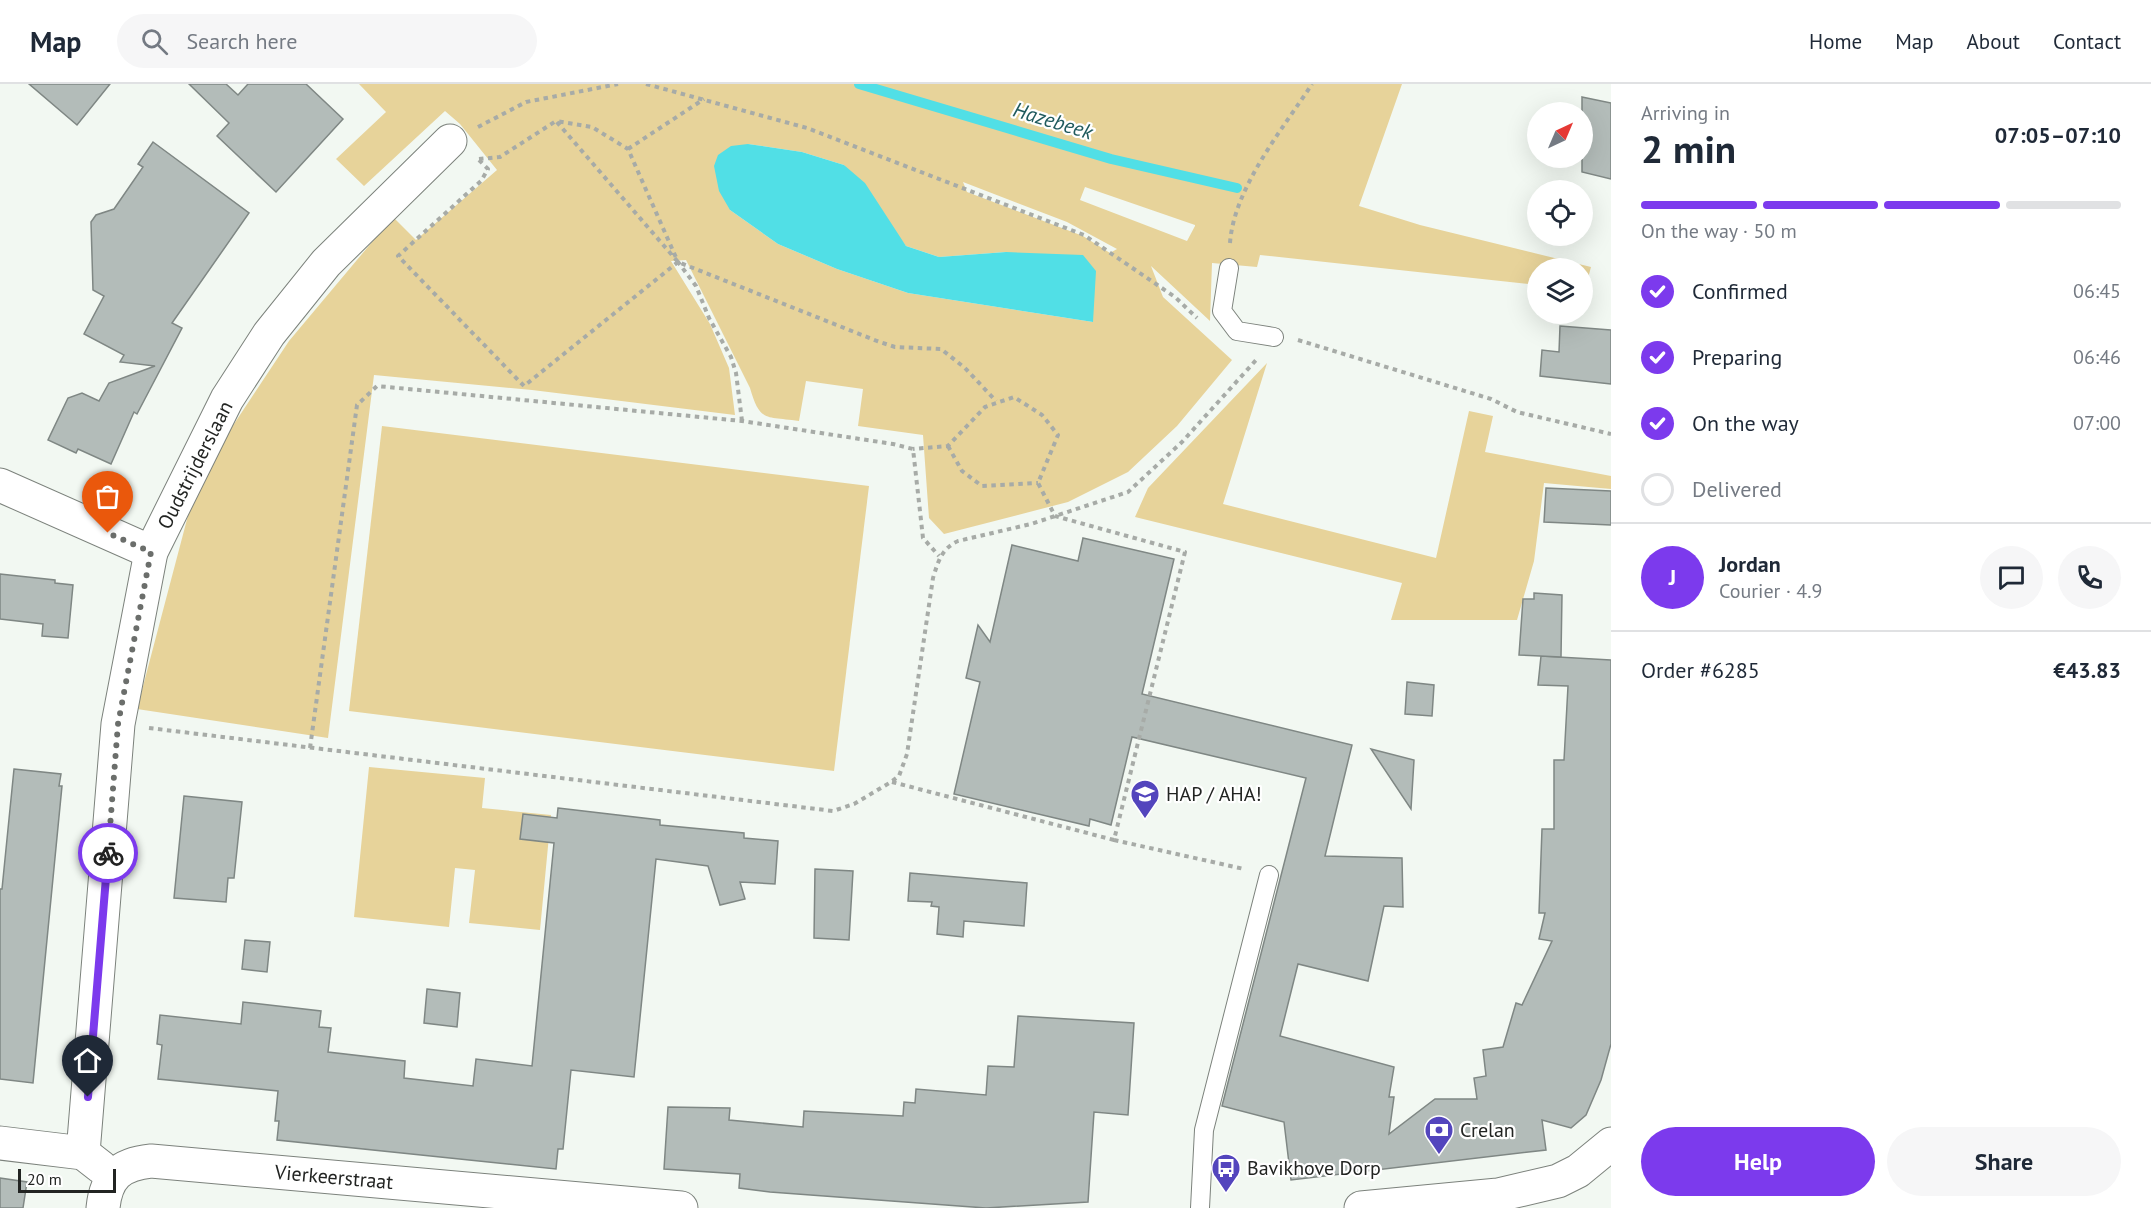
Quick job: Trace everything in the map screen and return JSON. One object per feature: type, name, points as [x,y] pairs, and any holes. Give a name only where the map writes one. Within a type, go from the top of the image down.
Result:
[{"type":"street","name":"Oudstrijderslaan","points":[[83,1153],[118,724],[151,552],[227,399],[269,334],[326,263],[454,139]]},
{"type":"street","points":[[0,485],[151,552]]},
{"type":"street","points":[[0,1143],[83,1153],[114,1178],[105,1192],[104,1208]]},
{"type":"street","points":[[1367,1207],[1498,1195],[1558,1181],[1578,1171],[1611,1144]]},
{"type":"street","name":"Vierkeerstraat","points":[[114,1178],[120,1170],[132,1163],[151,1161],[681,1208]]},
{"type":"lane","points":[[1229,268],[1222,311],[1237,331],[1274,337]]},
{"type":"lane","points":[[1200,1208],[1204,1130],[1269,875]]},
{"type":"path","points":[[618,84],[526,102],[454,139],[488,169],[482,182],[398,256],[524,386],[678,262]]},
{"type":"path","points":[[646,84],[807,128],[1084,235],[1176,297],[1200,321]]},
{"type":"path","points":[[1229,268],[1231,231],[1239,205],[1250,181],[1312,84]]},
{"type":"path","points":[[628,149],[704,99]]},
{"type":"path","points":[[479,160],[500,157],[556,122],[592,127],[628,149],[678,262],[877,341],[896,347],[941,350],[965,368],[996,401]]},
{"type":"path","points":[[556,122],[678,262],[696,286],[709,318],[731,357],[736,373],[742,421]]},
{"type":"path","points":[[118,724],[833,812],[854,804],[899,776],[907,754],[933,578],[939,556],[949,545],[1055,516],[1128,492],[1154,471],[1250,369],[1274,337],[1308,342],[1392,367],[1491,399],[1516,412],[1611,434]]},
{"type":"path","points":[[1241,361],[1250,369]]},
{"type":"path","points":[[310,748],[357,405],[377,386],[742,421],[913,449],[948,446],[985,407],[996,401],[1014,397],[1042,414],[1058,435],[1038,483],[1055,516],[1185,552],[1114,840]]},
{"type":"path","points":[[948,446],[962,471],[982,486],[1038,483]]},
{"type":"path","points":[[913,449],[923,538],[939,556]]},
{"type":"path","points":[[891,782],[1114,840],[1269,875]]},
{"type":"shaded area","points":[[359,84],[1402,84],[1359,206],[1420,225],[1554,258],[1527,258],[1527,284],[1260,255],[1257,267],[1212,263],[1210,321],[1151,266],[1163,297],[1232,360],[1177,426],[1128,472],[1068,502],[944,534],[929,518],[923,435],[858,426],[863,389],[806,381],[799,421],[772,418],[761,413],[686,260],[671,261],[710,324],[729,368],[735,415],[532,390],[374,375],[328,738],[137,709],[195,489],[234,424],[289,341],[393,217],[416,240],[497,170],[460,124],[445,111],[364,186],[336,159],[386,112]],"holes":[[[748,144],[802,152],[844,165],[906,246],[939,257],[1006,252],[1093,322],[908,293],[837,269],[778,244],[730,210]],[[963,182],[1067,222],[1117,249],[1110,253],[1083,236],[967,192]],[[1085,187],[1195,225],[1187,241],[1080,200]]]},
{"type":"shaded area","points":[[1267,363],[1223,504],[1436,558],[1469,411],[1493,416],[1485,452],[1611,476],[1611,489],[1544,483],[1534,561],[1517,620],[1391,620],[1402,583],[1135,517],[1148,488]]},
{"type":"shaded area","points":[[382,426],[869,486],[834,771],[349,711]]},
{"type":"shaded area","points":[[369,767],[485,778],[482,808],[551,815],[540,930],[469,923],[475,870],[455,868],[449,927],[354,917]]},
{"type":"water","points":[[748,144],[802,152],[844,165],[865,183],[906,246],[939,257],[1006,252],[1083,255],[1096,271],[1093,322],[908,293],[837,269],[778,244],[730,210],[719,191],[714,166],[718,155],[731,146]]},
{"type":"building","points":[[29,84],[110,84],[77,125]]},
{"type":"building","points":[[189,84],[226,84],[238,95],[248,84],[306,84],[343,119],[276,192],[217,136],[229,123]]},
{"type":"building","points":[[1582,97],[1611,103],[1611,179],[1582,172],[1582,168],[1593,168],[1593,102],[1582,102]]},
{"type":"building","points":[[153,142],[249,213],[172,323],[182,328],[137,414],[134,412],[111,464],[78,449],[76,453],[48,440],[68,398],[82,393],[99,401],[109,383],[155,366],[120,362],[124,355],[84,334],[104,296],[93,290],[91,222],[96,215],[114,209],[143,167],[138,164]]},
{"type":"building","points":[[1560,326],[1611,330],[1611,384],[1540,376],[1542,350],[1559,352]]},
{"type":"building","points":[[1546,488],[1611,491],[1611,525],[1544,522]]},
{"type":"building","points":[[1083,538],[1174,559],[1142,694],[1352,745],[1325,856],[1402,858],[1403,907],[1384,906],[1368,981],[1298,964],[1280,1036],[1394,1067],[1389,1097],[1394,1097],[1389,1134],[1435,1099],[1477,1099],[1474,1078],[1486,1076],[1483,1050],[1503,1047],[1516,1003],[1522,1005],[1552,941],[1539,939],[1545,913],[1539,913],[1542,829],[1554,829],[1554,760],[1564,760],[1568,686],[1538,685],[1541,656],[1611,660],[1611,1044],[1601,1080],[1586,1115],[1571,1128],[1542,1120],[1546,1150],[1291,1180],[1284,1122],[1222,1106],[1306,778],[1132,737],[1111,825],[1090,819],[1089,826],[954,794],[980,682],[966,678],[978,625],[990,642],[1012,545],[1078,561]]},
{"type":"building","points":[[0,574],[55,580],[55,583],[73,585],[68,638],[42,636],[43,624],[0,619]]},
{"type":"building","points":[[1534,593],[1562,595],[1561,657],[1519,655],[1523,599],[1534,599]]},
{"type":"building","points":[[1407,682],[1434,685],[1432,716],[1405,714]]},
{"type":"building","points":[[1371,749],[1414,760],[1411,809]]},
{"type":"building","points":[[14,769],[61,774],[59,786],[62,786],[33,1083],[0,1079],[0,889],[2,889]]},
{"type":"building","points":[[184,796],[242,802],[234,878],[228,878],[226,902],[174,898]]},
{"type":"building","points":[[558,808],[660,820],[660,825],[744,833],[744,838],[778,841],[775,884],[740,882],[745,899],[720,905],[708,866],[656,859],[634,1077],[571,1070],[563,1149],[558,1149],[556,1169],[277,1140],[279,1121],[275,1121],[278,1091],[158,1079],[162,1045],[157,1044],[160,1015],[241,1024],[243,1002],[321,1011],[319,1027],[331,1028],[328,1052],[405,1061],[404,1078],[473,1086],[476,1059],[532,1066],[554,843],[520,839],[523,814],[557,818]]},
{"type":"building","points":[[815,869],[853,871],[849,940],[814,938]]},
{"type":"building","points":[[910,873],[1027,883],[1024,926],[964,921],[963,937],[937,934],[939,907],[931,906],[932,902],[908,901]]},
{"type":"building","points":[[245,940],[270,942],[267,972],[242,969]]},
{"type":"building","points":[[427,989],[460,993],[457,1027],[424,1023]]},
{"type":"building","points":[[1018,1016],[1134,1023],[1128,1115],[1094,1112],[1088,1202],[986,1208],[770,1192],[739,1188],[740,1174],[664,1169],[668,1107],[730,1108],[729,1120],[803,1127],[804,1111],[903,1116],[904,1102],[915,1103],[916,1089],[986,1095],[988,1066],[1014,1067]]},
{"type":"building","points":[[0,1178],[27,1182],[23,1208],[0,1208]]},
{"type":"waterway","name":"Hazebeek","points":[[859,84],[1111,159],[1237,188]]},
{"type":"way so far","points":[[108,533],[151,552],[118,724],[108,853]]},
{"type":"place","name":"HAP / AHA!","points":[[1145,820]]},
{"type":"place","name":"Crelan","points":[[1439,1156]]},
{"type":"place","name":"Bavikhove Dorp","points":[[1226,1194]]},
{"type":"route","points":[[88,1097],[108,853]]}]
